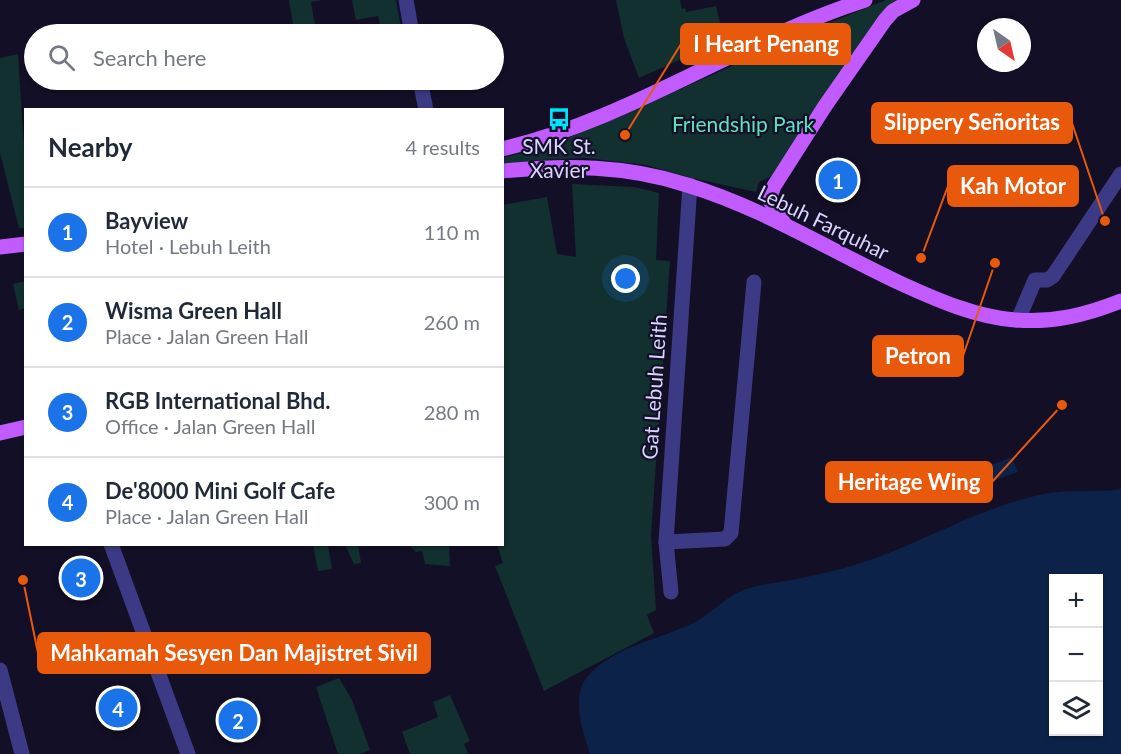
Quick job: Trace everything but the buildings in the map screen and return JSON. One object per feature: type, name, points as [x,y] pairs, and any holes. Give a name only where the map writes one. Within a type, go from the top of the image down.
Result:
[{"type":"main road","points":[[504,148],[534,141],[626,106],[848,3],[865,0]]},
{"type":"main road","points":[[785,225],[770,199],[774,186],[825,106],[885,20],[892,11],[913,0]]},
{"type":"main road","name":"Lebuh Farquhar","points":[[504,171],[570,166],[603,168],[647,173],[690,185],[785,225],[924,294],[982,315],[1018,320],[1067,318],[1090,313],[1121,301]]},
{"type":"main road","points":[[0,247],[24,244]]},
{"type":"main road","points":[[0,433],[24,427]]},
{"type":"street","points":[[406,0],[410,24]]},
{"type":"street","points":[[422,90],[426,108]]},
{"type":"street","points":[[1018,320],[1035,280],[1047,280],[1053,276],[1121,174]]},
{"type":"street","name":"Gat Lebuh Leith","points":[[671,592],[666,542],[690,185]]},
{"type":"street","points":[[666,542],[725,539],[731,533],[754,282]]},
{"type":"street","points":[[112,546],[188,754]]},
{"type":"street","points":[[0,670],[22,754]]},
{"type":"green space","points":[[289,0],[322,0],[311,2],[315,24],[293,24]]},
{"type":"green space","points":[[352,0],[396,0],[400,24],[380,24],[378,16],[356,20]]},
{"type":"green space","points":[[616,0],[680,0],[682,9],[685,8],[686,12],[716,6],[724,40],[639,78],[624,38]]},
{"type":"green space","name":"Friendship Park","points":[[886,0],[901,0],[782,172],[759,182],[756,192],[646,165],[586,158],[538,160],[504,165],[504,157],[589,130],[805,33]]},
{"type":"green space","points":[[18,54],[24,148],[24,228],[19,228],[0,153],[0,58]]},
{"type":"green space","points":[[572,184],[634,187],[659,193],[656,260],[670,261],[651,535],[656,610],[647,615],[654,633],[544,691],[495,566],[503,563],[497,546],[504,546],[504,205],[547,197],[557,254],[576,257]]},
{"type":"green space","points":[[24,281],[24,308],[19,310],[13,284]]},
{"type":"green space","points":[[313,546],[328,546],[332,569],[318,571]]},
{"type":"green space","points":[[345,546],[358,546],[361,563],[354,564]]},
{"type":"green space","points":[[410,546],[449,546],[450,566],[425,564],[422,551],[416,552]]},
{"type":"green space","points":[[339,678],[352,700],[370,750],[359,754],[338,754],[316,687]]},
{"type":"green space","points":[[450,695],[470,741],[464,744],[468,754],[410,754],[402,732],[438,717],[433,702]]},
{"type":"water","points":[[1012,457],[1018,472],[974,488],[969,473]]},
{"type":"water","points":[[1121,489],[1121,754],[590,754],[580,714],[580,694],[588,676],[610,658],[697,621],[738,592],[746,589],[841,569],[891,552],[1000,506],[1044,494]]},
{"type":"place","name":"SMK St. Xavier","points":[[559,119]]},
{"type":"place","name":"I Heart Penang","points":[[625,135]]},
{"type":"place","name":"Bayview","points":[[838,180]]},
{"type":"place","name":"Slippery Señoritas","points":[[1105,221]]},
{"type":"place","name":"Kah Motor","points":[[921,258]]},
{"type":"place","name":"Petron","points":[[995,263]]},
{"type":"place","name":"Heritage Wing","points":[[1062,405]]},
{"type":"place","name":"RGB International Bhd.","points":[[81,578]]},
{"type":"place","name":"Mahkamah Sesyen Dan Majistret Sivil","points":[[23,580]]},
{"type":"place","name":"De'8000 Mini Golf Cafe","points":[[118,708]]},
{"type":"place","name":"Wisma Green Hall","points":[[238,720]]}]
